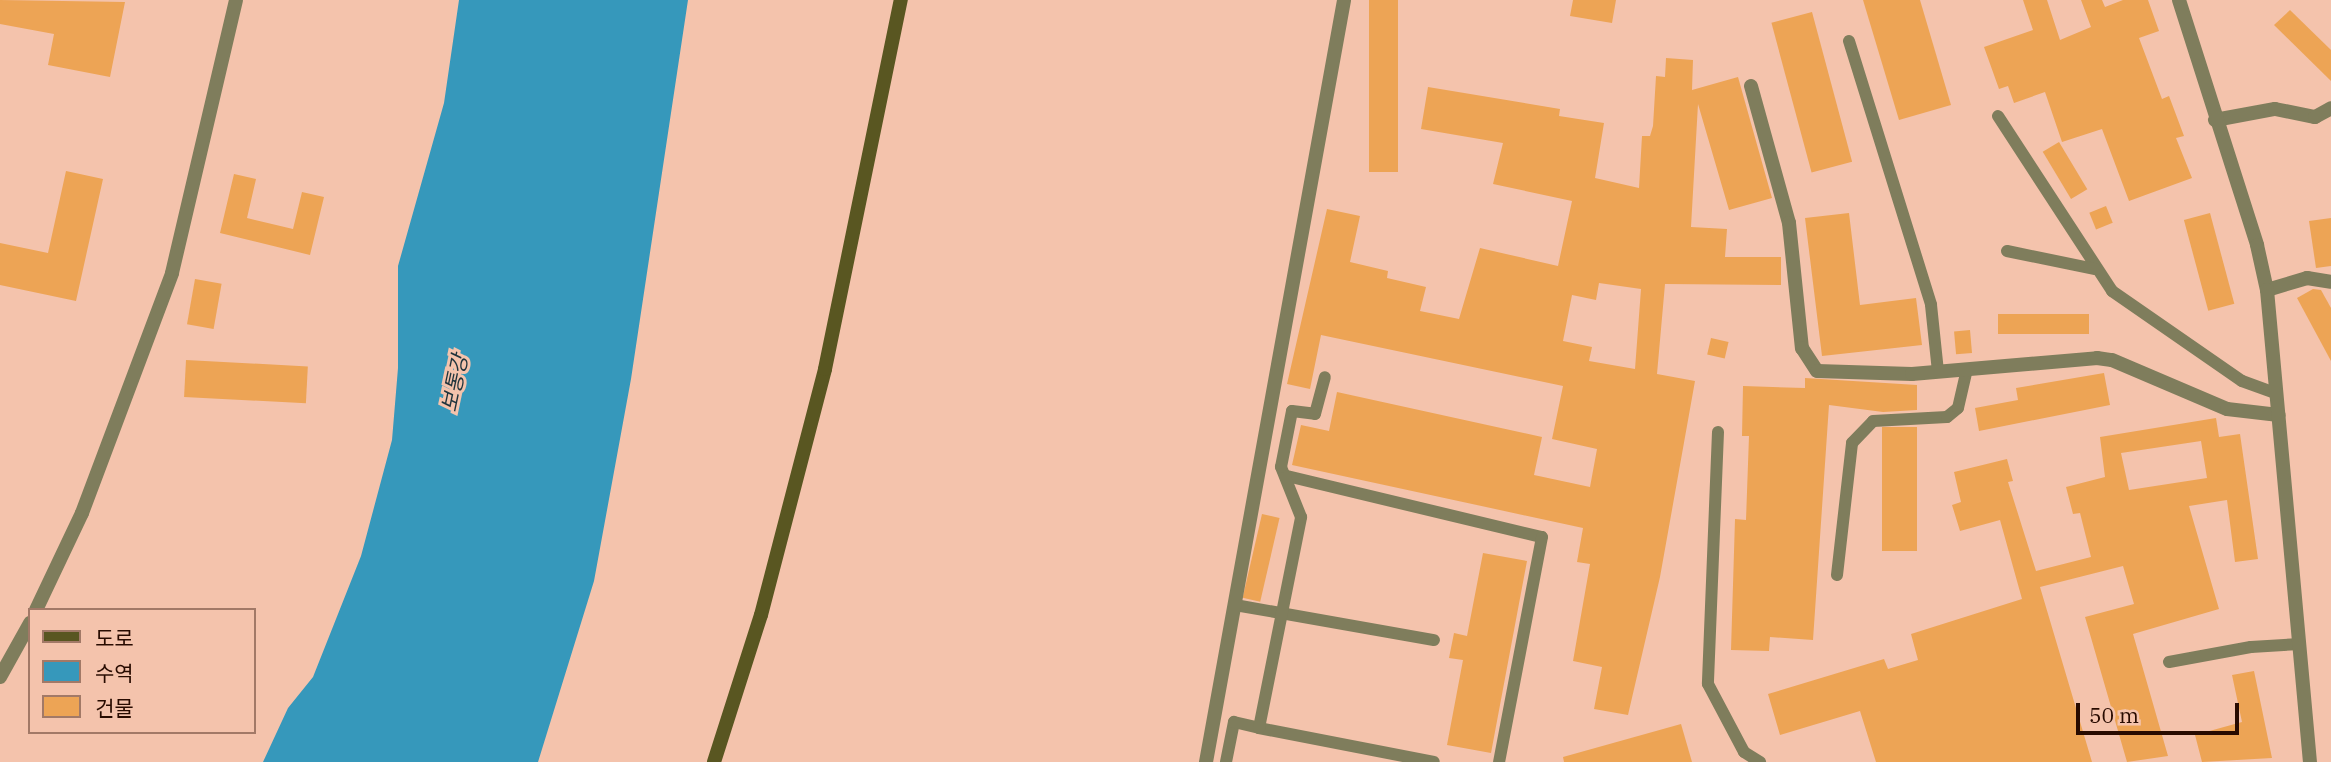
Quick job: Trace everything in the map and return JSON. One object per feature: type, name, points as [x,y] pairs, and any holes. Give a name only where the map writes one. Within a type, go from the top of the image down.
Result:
[{"type":"main road","points":[[715,762],[768,592],[825,369],[901,0]]},
{"type":"street","points":[[37,608],[82,513],[172,273],[236,0]]},
{"type":"street","points":[[1206,762],[1344,0]]},
{"type":"street","points":[[2179,0],[2215,120],[2257,245],[2267,290],[2308,761]]},
{"type":"street","points":[[1751,86],[1788,223],[1802,348],[1809,364],[1817,371],[1938,372],[2112,360],[2200,401],[2227,410],[2279,415]]},
{"type":"street","points":[[2315,117],[2331,108]]},
{"type":"street","points":[[2215,120],[2275,109],[2331,123]]},
{"type":"street","points":[[2267,290],[2307,278],[2331,282]]},
{"type":"street","points":[[0,677],[28,627]]},
{"type":"lane","points":[[1849,41],[1931,304],[1938,372]]},
{"type":"lane","points":[[1997,116],[2095,269],[2112,291],[2242,381],[2277,394]]},
{"type":"lane","points":[[2007,251],[2095,269]]},
{"type":"lane","points":[[1837,575],[1852,443],[1873,421],[1947,417],[1958,408],[1967,369]]},
{"type":"lane","points":[[1259,728],[1301,517],[1281,467],[1292,411],[1314,414],[1325,377]]},
{"type":"lane","points":[[1718,432],[1708,684],[1744,752],[1760,762]]},
{"type":"lane","points":[[1287,477],[1542,537],[1499,762]]},
{"type":"lane","points":[[1235,605],[1434,640]]},
{"type":"lane","points":[[2169,662],[2250,646],[2300,645]]},
{"type":"lane","points":[[1226,762],[1234,722],[1434,762]]},
{"type":"water","name":"보통강","points":[[459,0],[688,0],[631,379],[594,581],[538,762],[263,762],[288,708],[313,677],[361,556],[392,440],[398,368],[398,266],[444,103]]},
{"type":"building","points":[[0,0],[125,2],[110,77],[48,65],[54,34],[0,24]]},
{"type":"building","points":[[1369,0],[1398,0],[1398,172],[1369,172]]},
{"type":"building","points":[[1573,0],[1616,0],[1612,23],[1570,16]]},
{"type":"building","points":[[1863,0],[1920,0],[1951,105],[1899,120]]},
{"type":"building","points":[[2023,0],[2047,0],[2060,40],[2091,27],[2081,0],[2102,0],[2105,7],[2123,0],[2148,0],[2159,31],[2139,38],[2162,99],[2169,96],[2184,136],[2176,138],[2192,178],[2129,201],[2102,129],[2062,142],[2045,92],[2014,103],[2008,86],[1999,89],[1984,47],[2033,30]]},
{"type":"building","points":[[2290,10],[2331,50],[2331,81],[2274,25]]},
{"type":"building","points":[[1812,12],[1852,162],[1812,173],[1771,23]]},
{"type":"building","points":[[1666,58],[1693,60],[1692,90],[1738,77],[1772,198],[1729,210],[1698,104],[1691,227],[1727,229],[1725,257],[1781,257],[1781,285],[1665,284],[1657,374],[1695,381],[1660,577],[1628,715],[1594,709],[1602,667],[1573,661],[1590,564],[1577,562],[1583,528],[1292,465],[1301,425],[1329,431],[1337,392],[1542,437],[1534,475],[1590,487],[1597,449],[1552,439],[1563,386],[1321,335],[1310,389],[1287,384],[1327,209],[1360,216],[1350,262],[1388,271],[1387,278],[1426,287],[1420,311],[1459,319],[1480,248],[1558,266],[1572,201],[1493,184],[1503,143],[1421,129],[1428,87],[1560,109],[1559,116],[1604,123],[1595,178],[1639,188],[1642,136],[1650,136],[1653,126],[1656,76],[1665,77]],"holes":[[[1599,283],[1641,289],[1635,369],[1589,361],[1592,347],[1563,341],[1572,295],[1596,300]]]},
{"type":"building","points":[[2059,142],[2087,189],[2071,199],[2043,152]]},
{"type":"building","points":[[66,171],[103,179],[76,301],[0,285],[0,243],[48,253]]},
{"type":"building","points":[[234,174],[256,179],[247,218],[293,229],[302,192],[324,197],[310,255],[220,233]]},
{"type":"building","points":[[2106,206],[2113,223],[2096,229],[2089,213]]},
{"type":"building","points":[[1849,213],[1860,305],[1916,298],[1922,345],[1822,356],[1805,218]]},
{"type":"building","points":[[2210,213],[2234,304],[2208,311],[2184,220]]},
{"type":"building","points":[[2331,218],[2331,266],[2316,268],[2309,221]]},
{"type":"building","points":[[195,279],[222,284],[214,329],[187,324]]},
{"type":"building","points":[[2313,289],[2321,290],[2331,308],[2331,361],[2297,298]]},
{"type":"building","points":[[1998,314],[2089,314],[2089,334],[1998,334]]},
{"type":"building","points":[[1970,330],[1972,353],[1956,354],[1954,331]]},
{"type":"building","points":[[1711,338],[1729,342],[1725,359],[1707,355]]},
{"type":"building","points":[[186,360],[308,366],[306,403],[184,397]]},
{"type":"building","points":[[2104,373],[2110,405],[1979,431],[1975,408],[2018,400],[2016,388]]},
{"type":"building","points":[[1805,378],[1917,385],[1917,410],[1883,412],[1829,405],[1813,640],[1770,637],[1769,651],[1731,650],[1735,519],[1746,520],[1749,436],[1742,436],[1743,386],[1805,388]]},
{"type":"building","points":[[2216,418],[2219,437],[2240,434],[2258,559],[2235,562],[2227,500],[2189,506],[2219,609],[2133,634],[2168,756],[2127,762],[2085,617],[2134,604],[2123,566],[2040,587],[2092,762],[1876,762],[1860,711],[1780,735],[1768,694],[1884,659],[1888,669],[1918,660],[1911,634],[2022,599],[2000,520],[1960,531],[1952,505],[1961,502],[1954,472],[2007,459],[2013,481],[2008,482],[2036,571],[2091,557],[2080,513],[2073,514],[2066,487],[2105,477],[2100,437]],"holes":[[[2201,441],[2207,478],[2129,490],[2121,453]]]},
{"type":"building","points":[[1882,427],[1917,427],[1917,551],[1882,551]]},
{"type":"building","points":[[1262,514],[1280,518],[1260,602],[1243,598]]},
{"type":"building","points":[[1483,553],[1527,561],[1491,753],[1447,745],[1463,660],[1449,658],[1454,633],[1467,636]]},
{"type":"building","points":[[2254,671],[2272,758],[2202,762],[2195,735],[2242,722],[2232,675]]},
{"type":"building","points":[[1681,724],[1692,762],[1564,762],[1563,757]]}]
